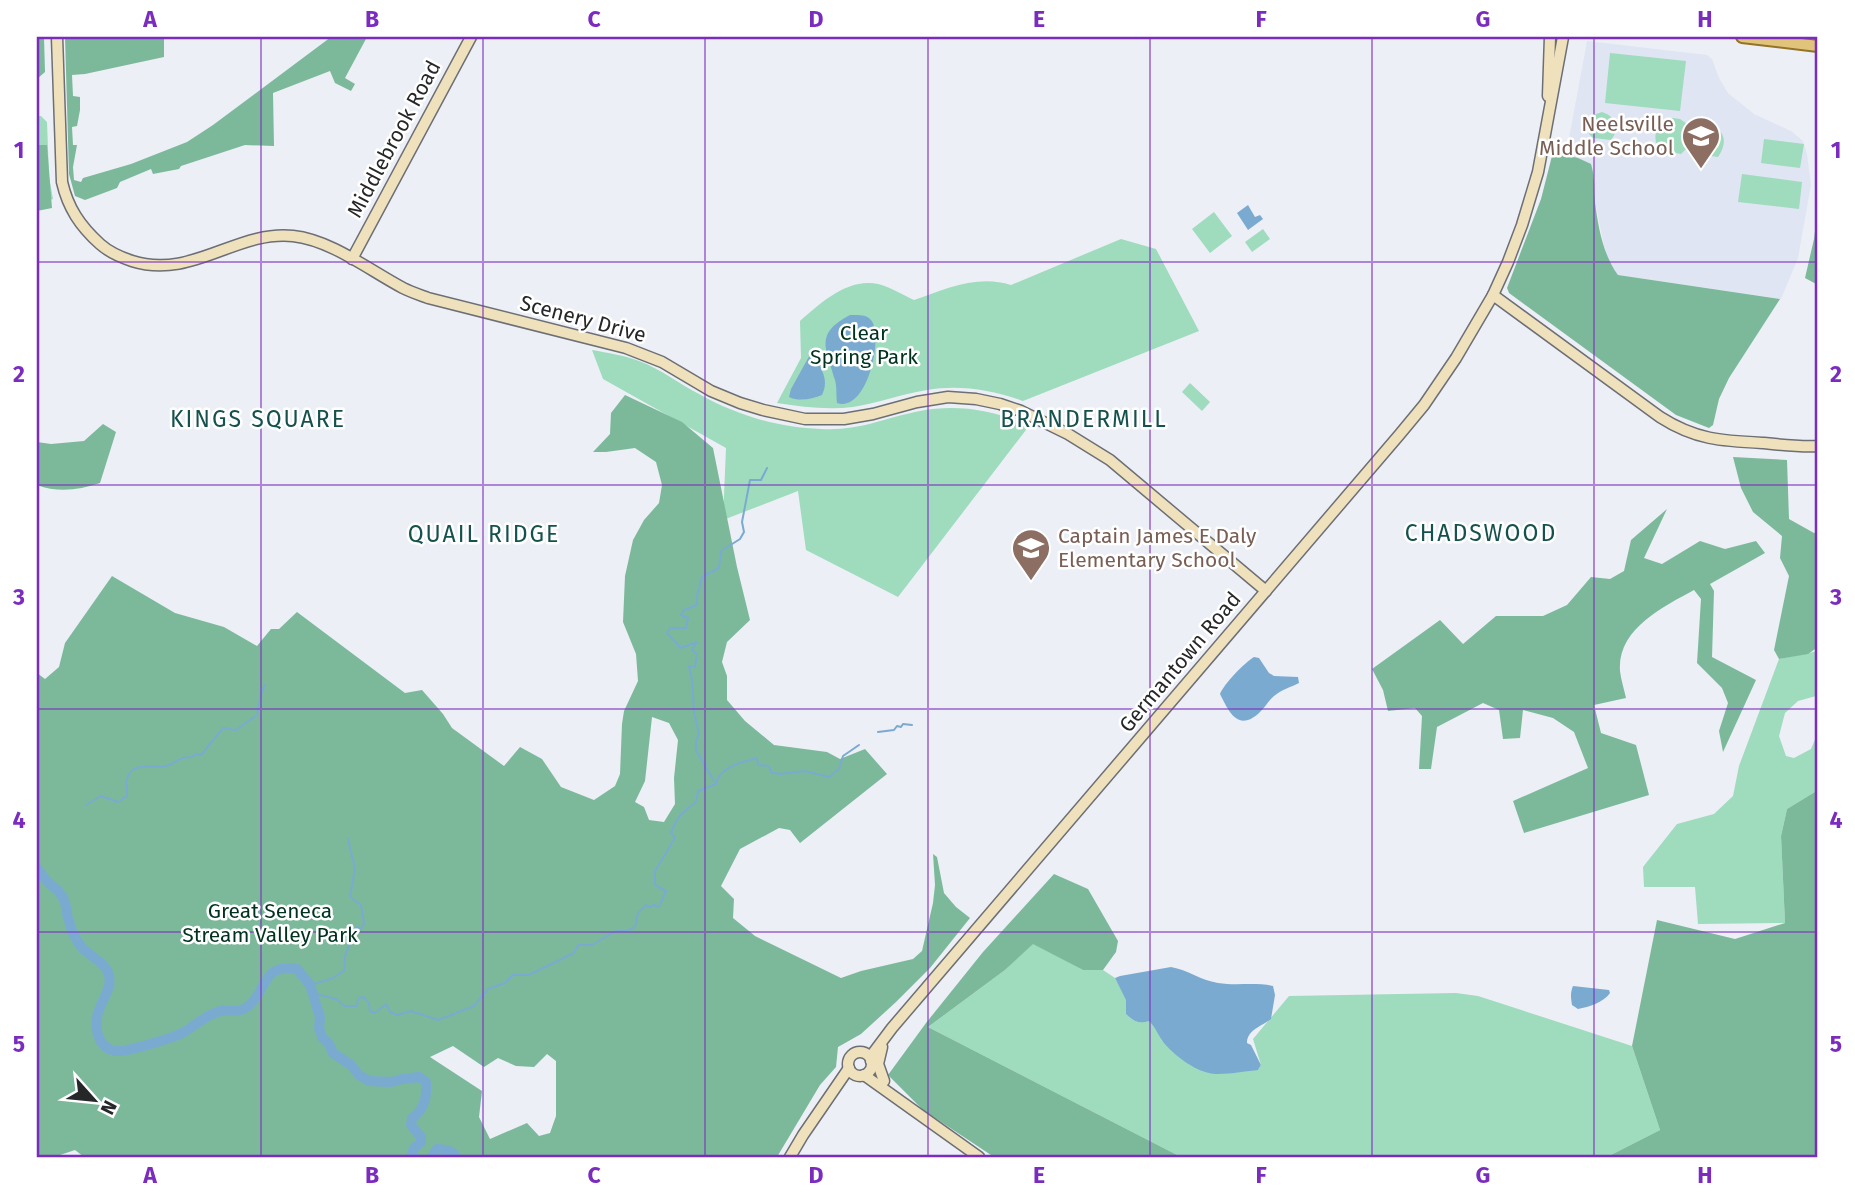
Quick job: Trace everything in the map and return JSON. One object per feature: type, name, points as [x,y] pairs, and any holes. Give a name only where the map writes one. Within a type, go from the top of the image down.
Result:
[{"type":"main road","points":[[1742,37],[1818,46]]},
{"type":"street","name":"Scenery Drive","points":[[57,37],[62,182],[72,213],[86,232],[108,251],[137,263],[158,267],[189,261],[256,239],[278,235],[311,240],[352,259],[405,289],[428,298],[646,354],[712,391],[763,410],[804,419],[844,419],[947,397],[1000,404],[1068,434],[1110,460],[1266,591]]},
{"type":"street","name":"Middlebrook Road","points":[[352,259],[471,37]]},
{"type":"street","name":"Germantown Road","points":[[1549,112],[1550,37]]},
{"type":"street","name":"Germantown Road","points":[[825,1104],[866,1069],[874,1052],[892,1028],[1424,405],[1456,358],[1493,295],[1522,225],[1545,141],[1563,37]]},
{"type":"street","points":[[1493,295],[1676,428],[1719,441],[1818,446]]},
{"type":"street","name":"Germantown Road","points":[[861,1052],[892,1028]]},
{"type":"street","points":[[884,1081],[878,1064],[880,1053],[892,1028]]},
{"type":"street","points":[[790,1157],[849,1068],[850,1057],[861,1052],[868,1055],[866,1069]]},
{"type":"street","points":[[849,1068],[853,1073],[866,1069],[874,1072],[913,1109]]},
{"type":"street","points":[[866,1069],[950,1138],[979,1157]]},
{"type":"shaded area","name":"Neelsville Middle School","points":[[1587,41],[1707,55],[1712,59],[1728,93],[1754,114],[1791,131],[1803,141],[1811,185],[1798,258],[1781,299],[1618,275],[1610,264],[1604,246],[1595,201],[1595,177],[1578,158],[1562,154],[1567,149]]},
{"type":"green space","points":[[37,37],[44,37],[45,72],[37,79]]},
{"type":"green space","points":[[65,37],[164,37],[164,57],[72,75],[73,96],[80,97],[77,126],[72,127],[73,145],[77,145],[73,167],[74,180],[81,182],[83,178],[131,164],[187,142],[331,37],[367,37],[345,78],[355,84],[351,91],[335,83],[330,71],[273,93],[274,146],[245,145],[181,166],[179,169],[153,174],[151,169],[120,182],[117,188],[85,200],[75,196],[69,174]]},
{"type":"green space","points":[[1610,53],[1686,61],[1680,111],[1605,103]]},
{"type":"green space","points":[[1602,112],[1616,123],[1616,131],[1611,140],[1593,138],[1589,134],[1591,116]]},
{"type":"green space","points":[[38,116],[47,122],[49,177],[53,199],[37,205],[39,143]]},
{"type":"green space","points":[[1673,118],[1690,126],[1687,148],[1681,154],[1660,150],[1657,145],[1659,126]]},
{"type":"green space","points":[[1707,123],[1723,136],[1723,146],[1718,157],[1697,154],[1691,150],[1694,129]]},
{"type":"green space","points":[[1764,139],[1804,144],[1800,168],[1761,163]]},
{"type":"green space","points":[[37,145],[47,145],[52,208],[37,211]]},
{"type":"green space","points":[[1553,152],[1591,164],[1600,230],[1608,259],[1618,275],[1780,299],[1729,378],[1719,399],[1713,425],[1709,428],[1676,415],[1509,293],[1507,288],[1541,199]]},
{"type":"green space","points":[[1742,174],[1802,182],[1799,209],[1738,202]]},
{"type":"green space","points":[[1818,208],[1818,285],[1805,278]]},
{"type":"green space","points":[[1214,212],[1232,236],[1210,253],[1192,229]]},
{"type":"green space","points":[[1263,229],[1270,239],[1252,252],[1245,242]]},
{"type":"green space","name":"Clear Spring Park","points":[[1121,239],[1156,249],[1199,331],[1023,401],[988,391],[939,388],[843,408],[815,408],[777,403],[801,358],[800,321],[845,288],[867,283],[878,284],[914,300],[974,282],[1011,285]]},
{"type":"green space","name":"Clear Spring Park","points":[[592,350],[639,361],[728,408],[789,426],[848,428],[920,411],[962,408],[989,412],[1029,426],[898,597],[806,550],[798,491],[723,520],[726,448],[603,379]]},
{"type":"green space","points":[[1190,383],[1210,402],[1202,411],[1182,392]]},
{"type":"green space","name":"Great Seneca Stream Valley Park","points":[[625,395],[682,422],[713,448],[750,620],[727,642],[722,662],[727,676],[727,700],[745,721],[774,745],[827,752],[840,759],[865,749],[887,774],[800,843],[790,830],[779,828],[740,849],[721,886],[734,899],[733,918],[755,936],[841,978],[913,959],[922,951],[933,903],[933,854],[937,857],[944,893],[970,918],[930,968],[896,1002],[861,1034],[838,1047],[836,1067],[820,1085],[777,1157],[84,1157],[75,1150],[54,1157],[37,1157],[37,673],[45,679],[59,667],[65,643],[112,576],[175,613],[224,627],[257,646],[271,629],[279,629],[297,612],[405,693],[422,690],[452,728],[504,766],[520,747],[542,759],[561,787],[594,800],[615,786],[620,774],[624,711],[638,681],[636,654],[623,622],[625,576],[633,540],[644,520],[659,503],[662,485],[656,462],[635,448],[593,452],[610,434],[611,413]],"holes":[[[652,717],[669,723],[678,740],[674,778],[675,804],[664,822],[649,820],[644,807],[635,802],[645,781]],[[453,1046],[484,1067],[498,1058],[516,1066],[534,1067],[547,1054],[556,1061],[556,1116],[550,1133],[539,1136],[527,1123],[490,1139],[479,1117],[482,1091],[430,1057]]]},
{"type":"green space","points":[[103,424],[116,432],[100,483],[68,490],[37,485],[37,442],[51,444],[84,441]]},
{"type":"green space","points":[[1733,457],[1787,460],[1789,519],[1814,533],[1818,532],[1818,647],[1808,654],[1779,659],[1774,650],[1789,576],[1780,558],[1782,536],[1753,512],[1741,488]]},
{"type":"green space","points":[[1667,509],[1644,558],[1662,564],[1700,541],[1725,549],[1756,541],[1765,553],[1710,584],[1714,591],[1712,657],[1756,680],[1723,752],[1719,731],[1728,703],[1722,688],[1697,663],[1701,599],[1694,590],[1644,621],[1626,643],[1621,656],[1620,671],[1626,698],[1594,705],[1601,733],[1636,745],[1649,795],[1524,833],[1513,801],[1588,768],[1574,732],[1553,718],[1523,710],[1520,738],[1503,739],[1499,710],[1483,703],[1437,727],[1431,769],[1419,769],[1422,716],[1415,708],[1388,711],[1383,690],[1372,669],[1440,620],[1463,644],[1496,616],[1543,616],[1567,605],[1591,577],[1610,579],[1624,571],[1631,540]]},
{"type":"green space","points":[[1818,651],[1818,790],[1787,809],[1781,836],[1785,923],[1698,924],[1695,887],[1644,887],[1643,867],[1677,824],[1714,814],[1733,796],[1739,766],[1779,659]],"holes":[[[1816,696],[1816,737],[1811,749],[1794,758],[1786,756],[1779,736],[1785,713],[1798,701]]]},
{"type":"green space","points":[[1818,790],[1818,1157],[1607,1157],[1660,1130],[1632,1046],[1657,920],[1735,939],[1785,923],[1781,836],[1787,809]]},
{"type":"green space","points":[[1054,874],[1088,889],[1118,941],[1116,952],[1103,970],[1083,970],[1033,944],[1005,970],[928,1027],[1181,1157],[994,1157],[923,1110],[888,1075],[983,952]]},
{"type":"green space","points":[[1033,943],[1083,970],[1103,970],[1115,978],[1127,1000],[1126,1014],[1137,1022],[1149,1020],[1162,1041],[1258,1070],[1261,1065],[1253,1039],[1289,996],[1456,993],[1478,996],[1632,1046],[1660,1130],[1607,1157],[1181,1157],[928,1027],[1005,970]]},
{"type":"water","points":[[1248,205],[1255,217],[1260,215],[1263,219],[1248,230],[1237,213]]},
{"type":"water","points":[[850,315],[864,316],[871,320],[875,328],[874,355],[865,385],[857,396],[848,403],[837,403],[836,383],[826,350],[827,335]]},
{"type":"water","points":[[812,351],[824,377],[822,395],[806,399],[789,397],[791,389]]},
{"type":"water","points":[[1254,657],[1259,658],[1274,676],[1298,677],[1299,683],[1277,694],[1261,711],[1245,721],[1231,713],[1220,694],[1235,674]]},
{"type":"water","points":[[1171,967],[1218,983],[1273,986],[1275,995],[1271,1019],[1249,1035],[1247,1043],[1251,1045],[1261,1065],[1258,1070],[1220,1074],[1203,1071],[1173,1052],[1149,1021],[1137,1022],[1126,1014],[1126,1000],[1115,978]]},
{"type":"water","points":[[1573,986],[1609,990],[1610,993],[1596,1004],[1578,1009],[1572,1005]]},
{"type":"waterway","points":[[714,781],[696,750],[699,734],[689,666],[695,667],[697,654],[692,650],[697,642],[681,648],[667,633],[670,628],[686,628],[688,618],[681,615],[684,610],[697,605],[702,577],[719,568],[721,551],[740,539],[744,532],[742,522],[750,480],[761,480],[767,468]]},
{"type":"waterway","points":[[86,805],[101,796],[118,802],[127,796],[126,781],[130,773],[138,767],[161,767],[196,754],[201,755],[223,728],[236,730],[257,715],[265,685]]},
{"type":"waterway","points":[[878,732],[894,730],[903,724],[912,725]]},
{"type":"waterway","points":[[313,993],[336,999],[345,1006],[357,1006],[358,998],[364,997],[370,1011],[375,1013],[386,1004],[390,1012],[397,1015],[411,1011],[438,1020],[474,1006],[488,989],[505,983],[513,975],[529,975],[574,953],[578,945],[592,945],[616,931],[627,931],[635,927],[638,913],[646,905],[659,907],[666,891],[655,885],[655,871],[675,838],[671,832],[681,814],[696,802],[698,791],[716,784],[726,769],[757,758],[758,765],[769,766],[771,772],[780,774],[804,771],[829,777],[839,769],[843,756],[859,745]]},
{"type":"waterway","points":[[310,985],[331,979],[344,971],[345,956],[356,927],[361,929],[364,923],[361,905],[350,897],[355,869],[348,839]]},
{"type":"waterway","points":[[37,868],[63,897],[67,916],[78,942],[104,966],[109,975],[108,989],[96,1023],[98,1036],[105,1046],[118,1051],[141,1047],[179,1034],[216,1012],[244,1009],[254,1001],[271,974],[285,968],[297,969],[310,985],[320,1017],[322,1037],[333,1053],[369,1081],[391,1082],[419,1077],[426,1082],[424,1102],[420,1111],[412,1118],[411,1125],[421,1137],[421,1142],[412,1154],[415,1157]]},
{"type":"waterway","points":[[432,1157],[437,1149],[451,1152],[456,1157]]},
{"type":"place","name":"Neelsville Middle School","points":[[1701,170]]},
{"type":"place","name":"Captain James E Daly Elementary School","points":[[1031,582]]},
{"type":"district","name":"KINGS SQUARE","points":[[258,419]]},
{"type":"district","name":"BRANDERMILL","points":[[1084,419]]},
{"type":"district","name":"CHADSWOOD","points":[[1481,533]]},
{"type":"district","name":"QUAIL RIDGE","points":[[484,534]]}]
